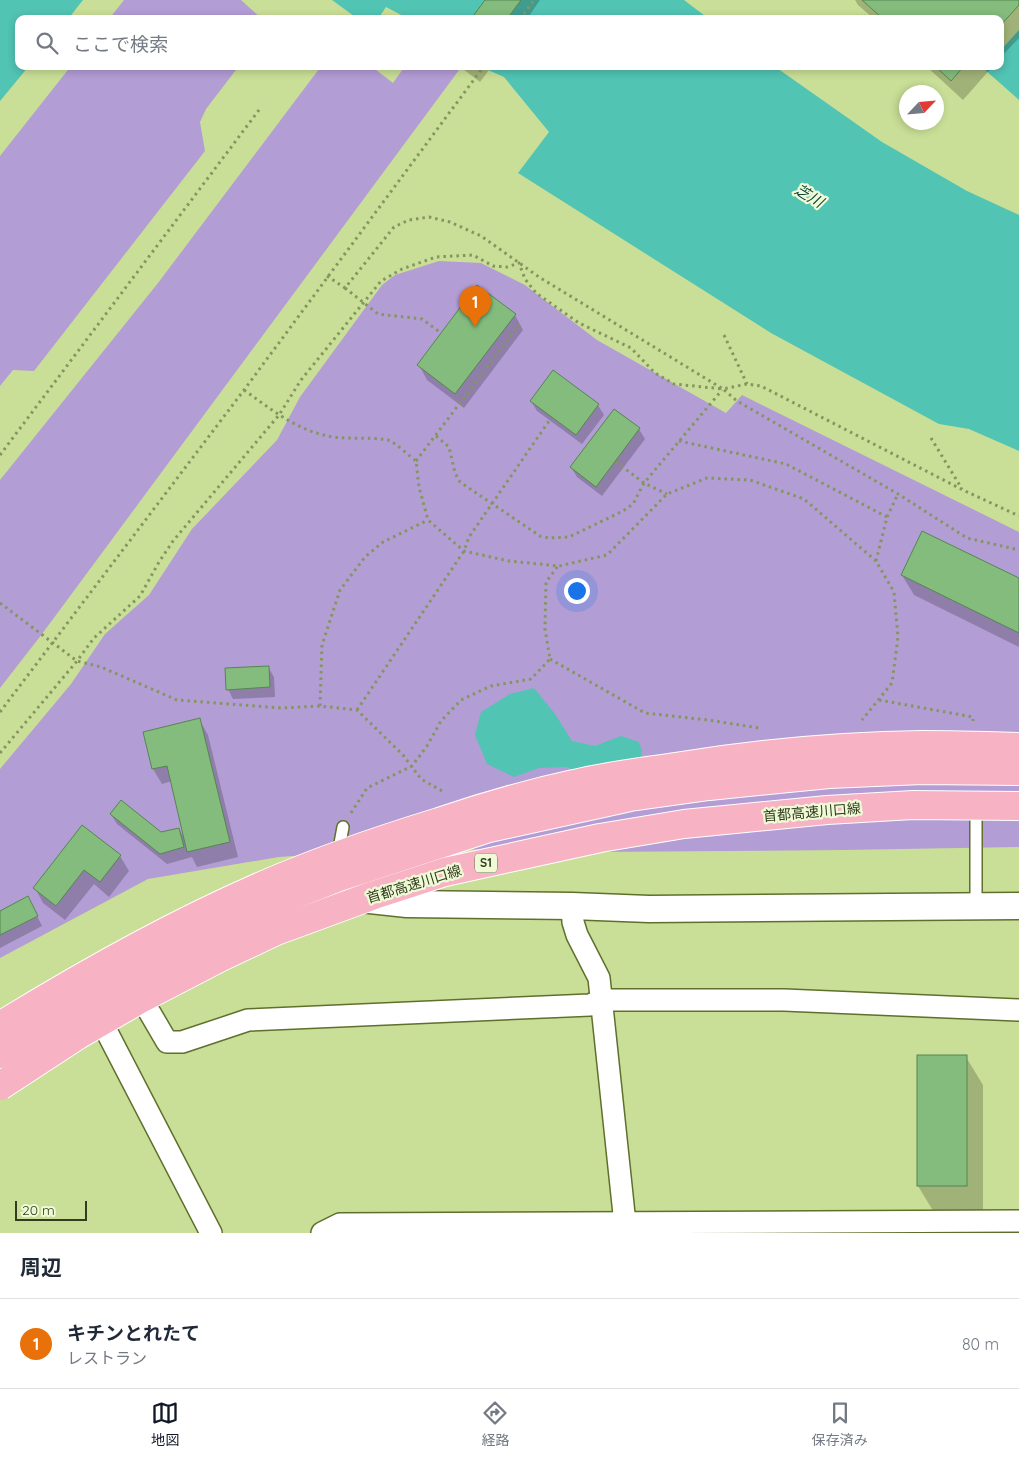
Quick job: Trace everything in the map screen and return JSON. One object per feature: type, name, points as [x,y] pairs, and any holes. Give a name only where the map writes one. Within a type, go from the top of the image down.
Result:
[{"type":"highway","points":[[0,1026],[59,990],[127,953],[193,918],[255,889],[375,842],[493,804],[584,782],[703,762],[767,755],[833,749],[920,745],[1019,747]]},
{"type":"highway","points":[[0,1054],[67,1010],[210,932],[276,902],[339,877],[489,828],[630,797],[709,786],[829,774],[922,770],[1019,771]]},
{"type":"highway","name":"首都高速川口線","points":[[0,1086],[78,1035],[142,998],[221,957],[276,931],[374,895],[445,872],[600,838],[684,824],[827,810],[913,805],[1019,808]]},
{"type":"street","points":[[0,1012],[74,966],[172,931],[234,910],[333,896],[407,904],[649,909],[1019,906]]},
{"type":"street","points":[[0,1099],[105,1029],[231,962],[287,935],[340,916],[407,904]]},
{"type":"street","points":[[572,906],[573,922],[577,935],[599,978],[626,1228]]},
{"type":"street","points":[[74,966],[211,1233]]},
{"type":"street","points":[[146,1006],[167,1042],[182,1042],[248,1020],[590,1005],[601,1000],[784,1000],[1019,1010]]},
{"type":"street","points":[[322,1233],[340,1224],[626,1228],[1019,1221]]},
{"type":"lane","points":[[976,906],[976,809],[1019,808]]},
{"type":"lane","points":[[333,896],[343,826]]},
{"type":"path","points":[[523,15],[534,0]]},
{"type":"path","points":[[0,712],[244,390],[481,70]]},
{"type":"path","points":[[0,455],[259,110]]},
{"type":"path","points":[[345,288],[394,227],[409,220],[429,218],[450,222],[481,236],[539,277],[722,389],[737,401],[898,494],[967,538],[1019,550]]},
{"type":"path","points":[[0,753],[94,638],[140,596],[173,541],[279,415],[301,380],[381,281],[402,268],[436,257],[473,255],[493,266],[507,267],[518,263]]},
{"type":"path","points":[[518,263],[525,279],[536,293],[579,323],[631,348],[655,373],[674,384],[722,389],[747,384],[761,386],[962,490],[1019,516]]},
{"type":"path","points":[[327,276],[378,314],[422,320],[441,333]]},
{"type":"path","points":[[416,461],[522,321]]},
{"type":"path","points":[[724,335],[747,384]]},
{"type":"path","points":[[436,436],[449,447],[455,473],[460,482],[540,536],[549,538],[569,537],[623,511],[633,504],[644,483],[722,389]]},
{"type":"path","points":[[244,390],[279,415],[300,427],[320,434],[390,440],[416,461],[419,487],[428,520],[464,551],[509,561],[559,566],[607,555],[667,494],[707,478],[750,480],[804,500],[876,561],[894,592],[898,637],[892,683],[859,724]]},
{"type":"path","points":[[357,710],[464,551],[469,537],[549,421]]},
{"type":"path","points":[[931,438],[962,490]]},
{"type":"path","points":[[679,441],[786,464],[887,517]]},
{"type":"path","points":[[616,462],[644,483],[667,494]]},
{"type":"path","points":[[876,561],[887,517],[898,494]]},
{"type":"path","points":[[320,706],[322,645],[340,590],[365,557],[383,542],[428,520]]},
{"type":"path","points":[[550,659],[545,629],[546,582],[559,566]]},
{"type":"path","points":[[0,603],[77,661],[101,666],[177,700],[282,708],[320,706],[357,710],[404,755],[420,779],[450,795]]},
{"type":"path","points":[[550,659],[645,713],[762,728]]},
{"type":"path","points":[[343,826],[367,788],[412,766],[427,746],[441,721],[461,700],[491,686],[531,679],[550,659]]},
{"type":"shaded area","points":[[124,0],[241,0],[258,15],[112,15]]},
{"type":"shaded area","points":[[68,70],[236,70],[206,109],[200,122],[205,151],[34,371],[13,370],[0,386],[0,156]]},
{"type":"shaded area","points":[[318,70],[376,70],[393,83],[402,70],[459,70],[42,634],[0,688],[0,480],[158,283]]},
{"type":"shaded area","points":[[439,261],[481,263],[525,285],[597,340],[726,413],[742,395],[1019,532],[1019,847],[594,852],[408,848],[279,857],[148,879],[0,958],[0,769],[71,684],[105,634],[149,595],[192,529],[277,440],[300,397],[382,285],[395,275]]},
{"type":"water","points":[[0,0],[83,0],[71,15],[15,15],[15,70],[26,70],[0,101]]},
{"type":"water","points":[[332,0],[485,0],[474,15],[401,15],[386,7],[381,15],[353,15]]},
{"type":"water","points":[[521,0],[684,0],[704,15],[510,15]]},
{"type":"water","points":[[1019,30],[1019,100],[985,70],[1004,70],[1004,47]]},
{"type":"water","name":"芝川","points":[[488,70],[780,70],[882,142],[967,191],[1019,215],[1019,451],[969,429],[939,424],[771,333],[518,173],[549,132],[504,77]]},
{"type":"water","points":[[534,688],[555,714],[572,741],[595,746],[621,736],[639,742],[642,751],[640,767],[603,787],[567,767],[539,768],[514,777],[487,764],[475,735],[481,712],[510,694]]},
{"type":"building","points":[[485,0],[521,0],[510,15],[474,15]]},
{"type":"building","points":[[862,0],[1019,0],[1019,5],[1004,22],[1004,15],[879,15]]},
{"type":"building","points":[[939,70],[961,70],[951,81]]},
{"type":"building","points":[[477,285],[516,314],[455,394],[417,365]]},
{"type":"building","points":[[553,370],[599,404],[576,435],[530,401]]},
{"type":"building","points":[[614,409],[640,428],[596,487],[570,467]]},
{"type":"building","points":[[922,531],[1019,578],[1019,633],[901,575]]},
{"type":"building","points":[[269,666],[270,687],[226,690],[225,668]]},
{"type":"building","points":[[200,718],[230,842],[187,852],[167,766],[152,769],[143,732]]},
{"type":"building","points":[[121,800],[161,832],[179,828],[184,847],[160,854],[110,814]]},
{"type":"building","points":[[82,825],[121,855],[100,882],[84,870],[56,906],[33,888]]},
{"type":"building","points":[[28,896],[38,916],[0,935],[0,911]]},
{"type":"building","points":[[917,1055],[967,1055],[967,1186],[917,1186]]},
{"type":"place","name":"キチンとれたて","points":[[475,327]]}]
